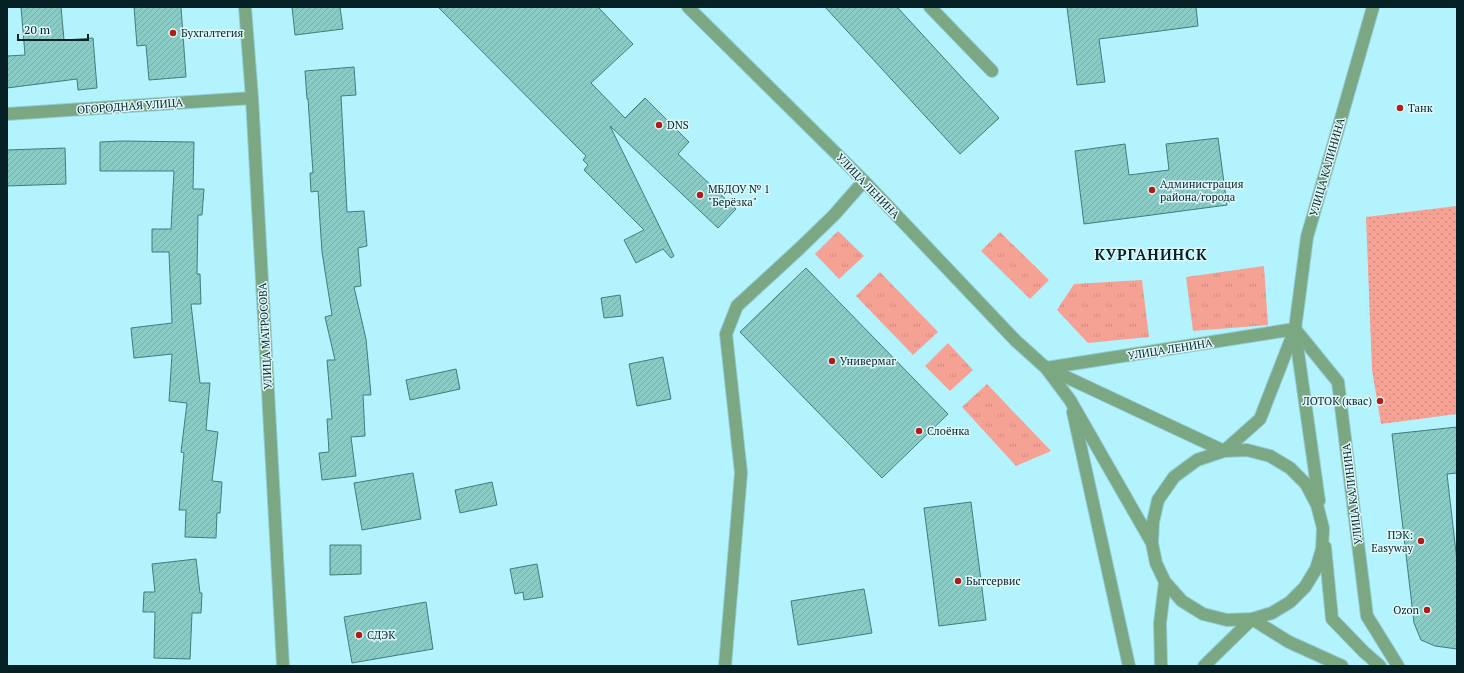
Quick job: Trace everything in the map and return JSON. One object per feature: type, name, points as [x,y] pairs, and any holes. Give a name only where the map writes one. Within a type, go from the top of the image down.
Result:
[{"type":"street","name":"УЛИЦА МАТРОСОВА","points":[[245,7],[252,98],[283,666]]},
{"type":"street","name":"УЛИЦА ЛЕНИНА","points":[[688,7],[864,181],[1016,341],[1046,368],[1070,400],[1152,543]]},
{"type":"street","points":[[930,7],[992,71]]},
{"type":"street","name":"УЛИЦА КАЛИНИНА","points":[[1224,451],[1260,419],[1295,330],[1307,236],[1374,7]]},
{"type":"street","name":"ОГОРОДНАЯ УЛИЦА","points":[[7,114],[252,98]]},
{"type":"street","points":[[725,666],[741,473],[726,334],[736,306],[799,249],[864,181]]},
{"type":"street","name":"УЛИЦА ЛЕНИНА","points":[[1046,368],[1295,330]]},
{"type":"street","name":"УЛИЦА КАЛИНИНА","points":[[1295,330],[1322,528]]},
{"type":"street","name":"УЛИЦА КАЛИНИНА","points":[[1295,330],[1338,382],[1367,616],[1398,666]]},
{"type":"street","name":"УЛИЦА ЛЕНИНА","points":[[1046,368],[1224,451]]},
{"type":"street","points":[[1070,400],[1128,666]]},
{"type":"street","points":[[1322,528],[1322,549],[1316,569],[1305,587],[1290,602],[1272,613],[1252,620],[1227,620],[1203,614],[1182,601],[1165,582],[1156,563],[1152,543],[1153,522],[1158,500],[1174,478],[1197,460],[1224,451],[1247,450],[1270,456],[1290,468],[1306,484],[1318,505],[1322,528],[1332,619],[1380,666]]},
{"type":"street","points":[[1161,666],[1160,623],[1165,582]]},
{"type":"street","points":[[1204,666],[1252,620]]},
{"type":"street","points":[[1252,620],[1289,642],[1342,666]]},
{"type":"green space","points":[[1457,206],[1457,414],[1381,424],[1372,370],[1366,217]]},
{"type":"green space","points":[[838,231],[864,256],[839,279],[815,254]]},
{"type":"green space","points":[[1000,232],[1049,280],[1030,299],[981,251]]},
{"type":"green space","points":[[1264,266],[1268,325],[1193,331],[1186,277]]},
{"type":"green space","points":[[880,272],[938,332],[913,355],[856,296]]},
{"type":"green space","points":[[1142,280],[1149,337],[1088,343],[1057,310],[1074,284]]},
{"type":"green space","points":[[948,343],[973,370],[950,391],[925,366]]},
{"type":"green space","points":[[987,384],[1051,451],[1016,466],[962,407]]},
{"type":"building","points":[[21,7],[61,7],[64,40],[93,38],[97,88],[78,90],[77,79],[7,88],[7,56],[25,55]]},
{"type":"building","points":[[134,7],[181,7],[186,77],[149,80],[146,45],[137,46]]},
{"type":"building","points":[[292,7],[340,7],[343,29],[295,35]]},
{"type":"building","points":[[438,7],[598,7],[633,44],[591,83],[625,118],[645,98],[689,142],[678,154],[736,209],[718,228],[610,126],[674,256],[671,258],[663,249],[636,263],[624,240],[644,230],[584,170],[588,165],[583,160],[586,156]]},
{"type":"building","points":[[825,7],[897,7],[999,118],[960,154]]},
{"type":"building","points":[[1067,7],[1196,7],[1198,26],[1099,39],[1105,82],[1077,85]]},
{"type":"building","points":[[354,67],[356,95],[341,96],[347,212],[364,211],[367,246],[358,248],[361,286],[354,287],[366,339],[371,395],[363,395],[365,436],[351,437],[356,476],[322,480],[319,453],[329,452],[327,419],[332,419],[327,360],[335,360],[325,317],[332,315],[322,252],[318,191],[311,192],[310,173],[313,173],[305,71]]},
{"type":"building","name":"Администрация района/города","points":[[1218,138],[1227,205],[1084,224],[1075,151],[1125,144],[1129,175],[1169,170],[1166,144]]},
{"type":"building","points":[[100,142],[194,142],[193,189],[204,189],[202,215],[198,215],[197,274],[200,274],[201,304],[191,304],[200,383],[210,383],[206,430],[218,432],[212,481],[222,482],[220,513],[217,513],[216,538],[185,537],[186,510],[179,510],[184,453],[181,452],[187,403],[169,401],[172,354],[134,358],[131,328],[172,323],[169,252],[152,252],[152,229],[171,229],[174,171],[100,171]]},
{"type":"building","points":[[65,148],[66,184],[7,186],[7,150]]},
{"type":"building","name":"Универмаг","points":[[806,268],[948,414],[882,478],[740,332]]},
{"type":"building","points":[[620,295],[623,316],[604,318],[601,298]]},
{"type":"building","points":[[663,357],[671,399],[637,406],[629,364]]},
{"type":"building","points":[[456,369],[460,389],[410,400],[406,380]]},
{"type":"building","points":[[1457,427],[1457,473],[1447,474],[1457,561],[1457,649],[1435,646],[1421,640],[1414,623],[1392,434]]},
{"type":"building","points":[[413,473],[421,519],[362,530],[354,483]]},
{"type":"building","points":[[492,482],[497,505],[460,513],[455,490]]},
{"type":"building","points":[[971,502],[986,620],[939,626],[924,508]]},
{"type":"building","points":[[330,545],[361,545],[361,574],[330,575]]},
{"type":"building","points":[[196,559],[200,593],[202,593],[201,613],[192,613],[190,659],[154,658],[155,612],[143,612],[144,592],[155,592],[152,564]]},
{"type":"building","points":[[537,564],[543,597],[524,600],[523,592],[515,594],[510,569]]},
{"type":"building","points":[[864,589],[872,633],[798,645],[791,601]]},
{"type":"building","points":[[426,602],[433,649],[352,663],[344,617]]},
{"type":"place","name":"Бухгалтегия","points":[[173,33]]},
{"type":"place","name":"Танк","points":[[1400,108]]},
{"type":"place","name":"DNS","points":[[659,125]]},
{"type":"place","name":"Администрация района/города","points":[[1152,190]]},
{"type":"place","name":"МБДОУ № 1 \"Берёзка\"","points":[[700,195]]},
{"type":"place","name":"Универмаг","points":[[832,361]]},
{"type":"place","name":"ЛОТОК (квас)","points":[[1380,401]]},
{"type":"place","name":"Слоёнка","points":[[919,431]]},
{"type":"place","name":"ПЭК: Easyway","points":[[1421,541]]},
{"type":"place","name":"Бытсервис","points":[[958,581]]},
{"type":"place","name":"Ozon","points":[[1427,610]]},
{"type":"place","name":"СДЭК","points":[[359,635]]},
{"type":"district","name":"КУРГАНИНСК","points":[[1151,254]]}]
